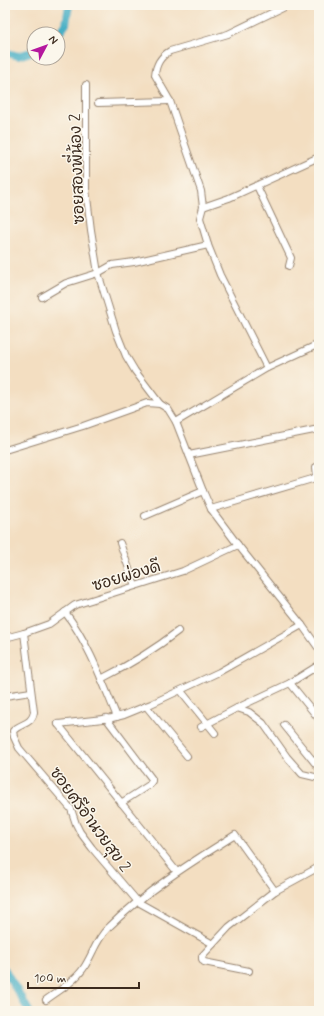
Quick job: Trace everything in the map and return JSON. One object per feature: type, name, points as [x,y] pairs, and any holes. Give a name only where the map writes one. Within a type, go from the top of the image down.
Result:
[{"type":"street","points":[[267,368],[220,275],[208,245],[200,218],[203,207],[201,191],[170,101],[155,76],[158,61],[163,55],[170,51],[228,34],[288,5]]},
{"type":"street","name":"ซอยสองพี่น้อง 2","points":[[86,85],[86,189],[91,230],[98,274],[116,331],[126,356],[135,371],[160,404],[168,409],[176,422],[202,491],[211,509],[302,624],[319,649]]},
{"type":"street","points":[[98,103],[170,101]]},
{"type":"street","points":[[203,207],[257,186],[319,157]]},
{"type":"street","points":[[257,186],[291,258],[289,266]]},
{"type":"street","points":[[42,297],[66,283],[98,274],[112,265],[134,262],[208,245]]},
{"type":"street","points":[[176,422],[267,368],[319,344]]},
{"type":"street","points":[[5,450],[83,426],[147,403],[160,404]]},
{"type":"street","points":[[188,455],[319,429]]},
{"type":"street","points":[[211,509],[312,479],[317,476],[316,467],[319,466]]},
{"type":"street","points":[[145,516],[202,491]]},
{"type":"street","points":[[120,543],[135,586]]},
{"type":"street","name":"ซอยผ่องดี","points":[[5,638],[49,624],[75,605],[183,571],[238,545]]},
{"type":"street","points":[[65,612],[83,638],[117,716]]},
{"type":"street","points":[[177,872],[58,724],[117,716],[146,706],[219,672],[302,624]]},
{"type":"street","points":[[101,679],[130,664],[161,645],[178,630]]},
{"type":"street","name":"ซอยศรีอำนวยสุข 2","points":[[24,633],[33,717],[31,721],[15,730],[13,734],[15,740],[23,752],[71,809],[77,827],[92,848],[138,902],[213,944]]},
{"type":"street","points":[[201,726],[290,683],[319,666]]},
{"type":"street","points":[[290,683],[319,719]]},
{"type":"street","points":[[181,691],[215,733]]},
{"type":"street","points":[[5,696],[31,692]]},
{"type":"street","points":[[146,706],[187,756]]},
{"type":"street","points":[[237,708],[250,712],[264,723],[287,757],[302,774],[319,778]]},
{"type":"street","points":[[106,718],[152,779],[149,785],[121,803]]},
{"type":"street","points":[[284,725],[319,768]]},
{"type":"street","points":[[46,1000],[73,980],[82,970],[103,933],[138,902],[177,872],[235,835],[275,891]]},
{"type":"street","points":[[249,971],[204,962],[202,956],[229,927],[275,891],[319,867]]},
{"type":"waterway","points":[[65,26],[69,5]]},
{"type":"waterway","points":[[5,52],[18,56],[26,54]]},
{"type":"waterway","points":[[5,970],[29,1011]]}]
